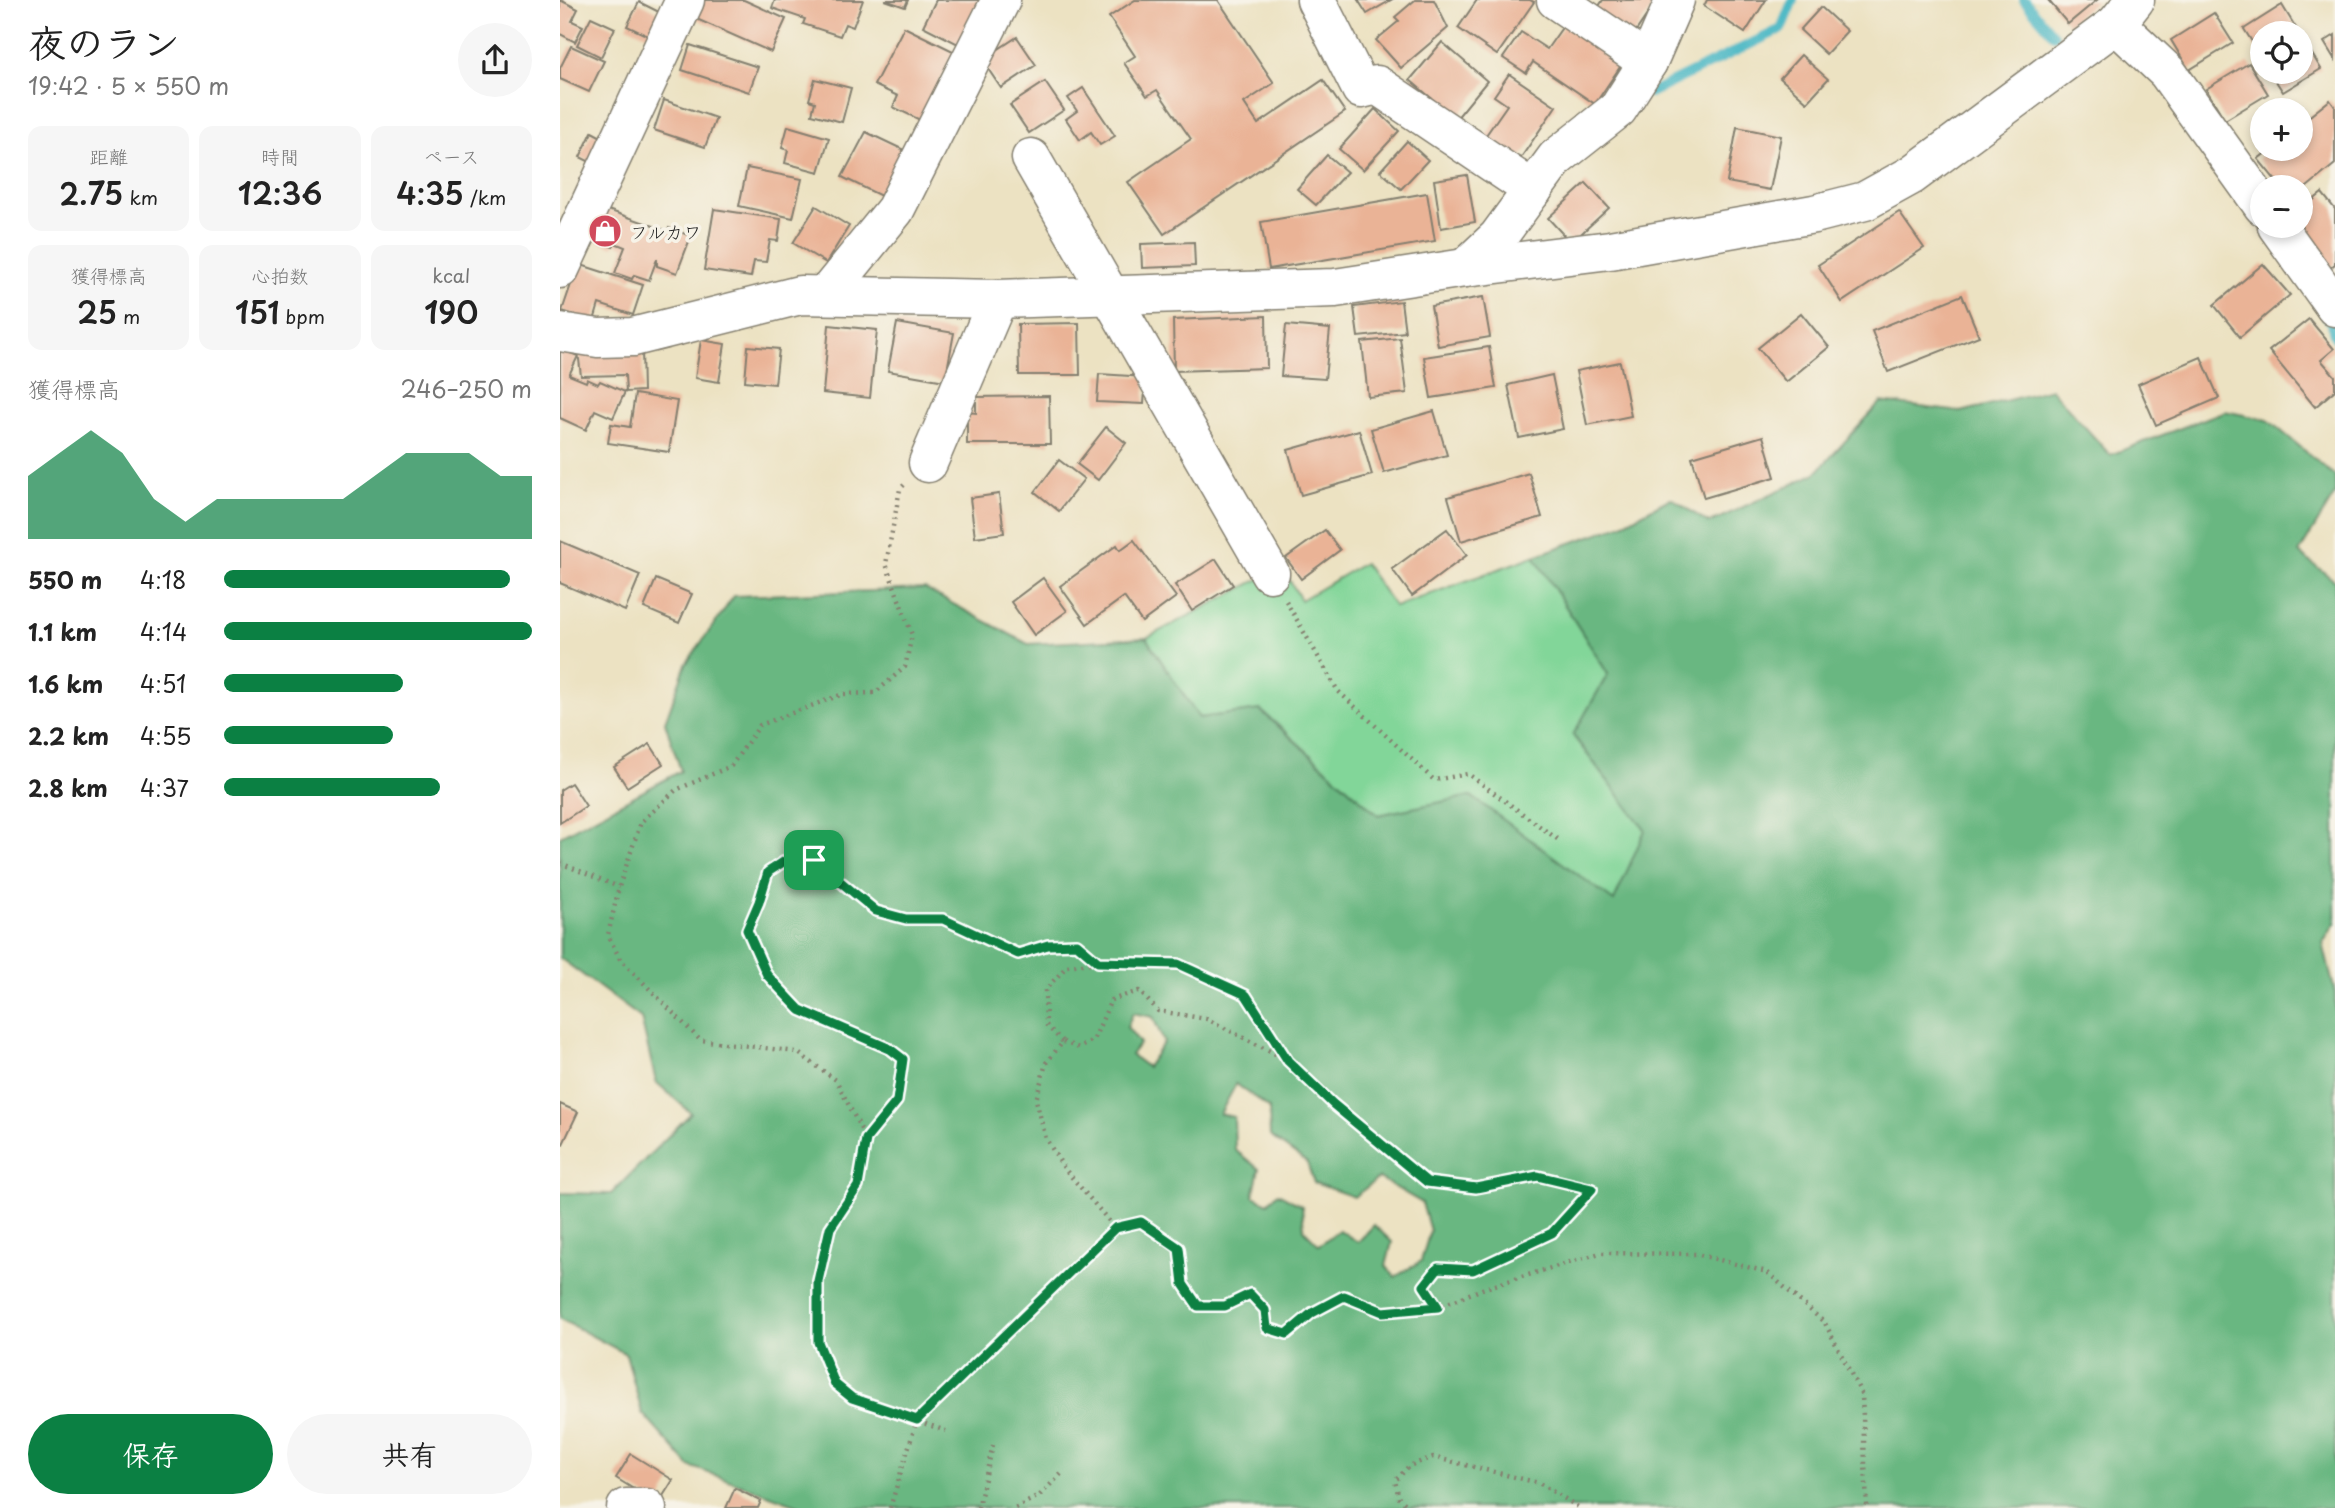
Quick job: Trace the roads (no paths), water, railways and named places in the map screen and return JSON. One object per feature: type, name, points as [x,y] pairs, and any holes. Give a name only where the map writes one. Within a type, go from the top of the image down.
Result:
[{"type":"street","points":[[560,269],[685,0]]},
{"type":"street","points":[[825,295],[895,210],[1001,0]]},
{"type":"street","points":[[1316,0],[1360,89],[1377,85],[1533,190]]},
{"type":"street","points":[[1556,0],[1648,62]]},
{"type":"street","points":[[1465,268],[1498,237],[1556,158],[1618,109],[1648,62],[1675,0]]},
{"type":"street","points":[[560,332],[598,338],[633,337],[800,295],[998,299],[1335,288],[1610,250],[1814,214],[1865,201],[1912,175],[2126,12],[2250,188]]},
{"type":"street","points":[[1031,158],[1270,573]]},
{"type":"street","points":[[2286,238],[2335,307]]},
{"type":"street","points":[[928,463],[998,299]]},
{"type":"street","points":[[626,1508],[647,1508]]},
{"type":"waterway","points":[[1650,93],[1781,29],[1793,0]]},
{"type":"waterway","points":[[2024,0],[2054,35]]},
{"type":"waterway","points":[[2325,315],[2331,322],[2335,337]]},
{"type":"place","name":"フルカワ","points":[[605,231]]}]
